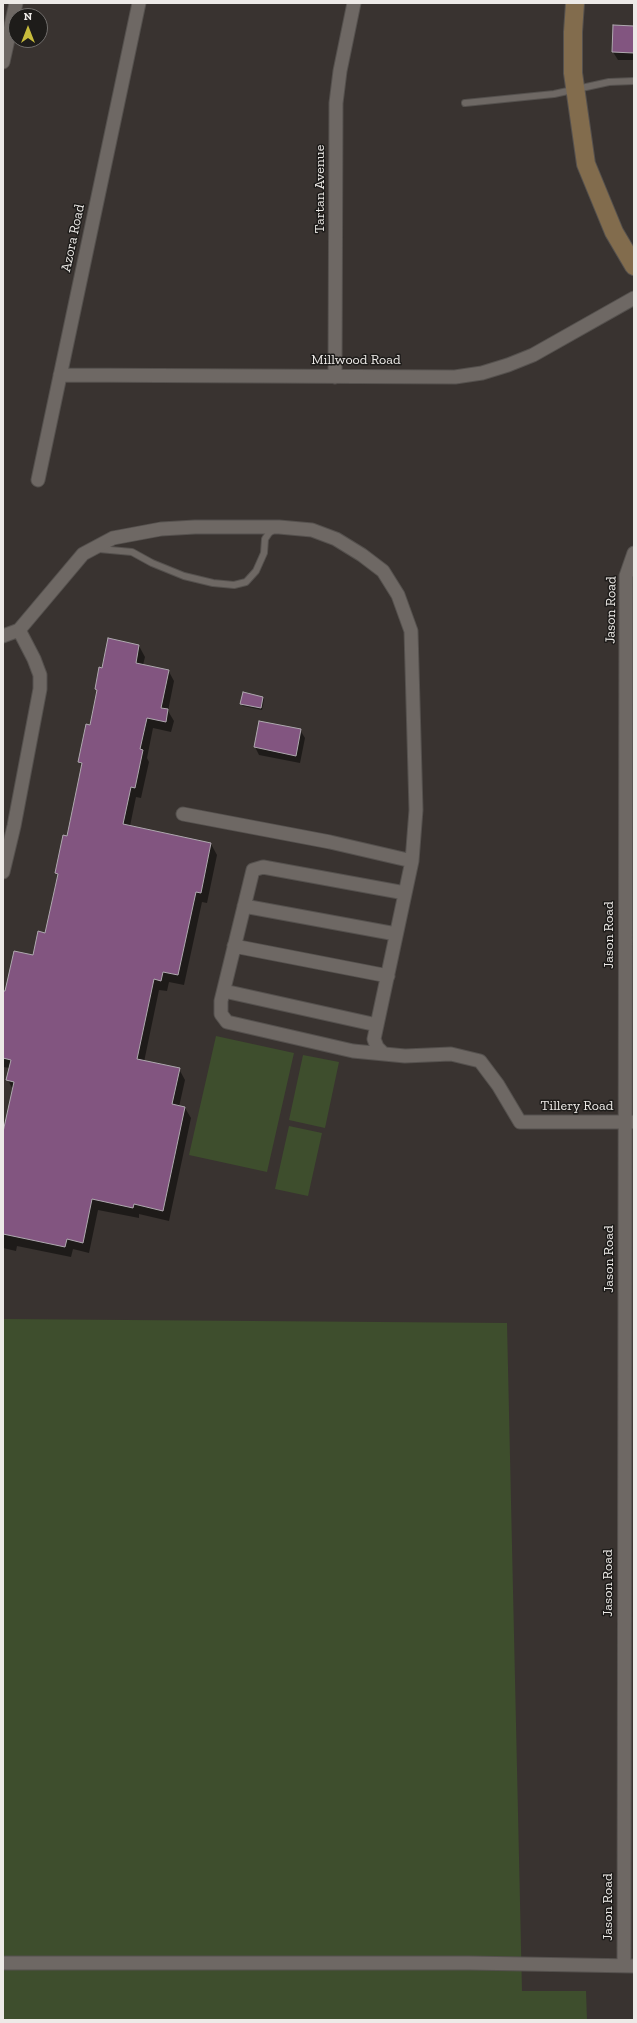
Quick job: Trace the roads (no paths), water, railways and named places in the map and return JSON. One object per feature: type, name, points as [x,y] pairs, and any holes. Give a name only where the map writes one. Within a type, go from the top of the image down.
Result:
[{"type":"street","points":[[3,62],[16,3]]},
{"type":"street","name":"Azora Road","points":[[38,480],[139,3]]},
{"type":"street","name":"Tartan Avenue","points":[[335,376],[336,103],[340,71],[354,3]]},
{"type":"street","points":[[575,3],[573,73],[586,164],[614,232],[634,266]]},
{"type":"street","name":"Millwood Road","points":[[60,375],[455,376],[482,373],[508,365],[533,354],[634,298]]},
{"type":"street","points":[[3,636],[19,630],[83,554],[113,538],[161,529],[196,527],[279,527],[312,530],[336,539],[362,555],[383,571],[398,595],[411,631],[416,810],[412,861],[374,1039],[384,1054]]},
{"type":"street","name":"Jason Road","points":[[629,1966],[630,911],[626,576],[634,553]]},
{"type":"street","points":[[3,872],[14,826],[40,689],[40,675],[19,630]]},
{"type":"street","points":[[184,814],[330,842],[412,861]]},
{"type":"street","points":[[384,1054],[353,1051],[227,1022],[221,1014],[224,991],[253,870],[263,867],[405,893]]},
{"type":"street","points":[[244,906],[396,934]]},
{"type":"street","points":[[234,946],[388,976]]},
{"type":"street","points":[[224,991],[377,1025]]},
{"type":"street","name":"Tillery Road","points":[[384,1054],[405,1056],[451,1054],[480,1061],[498,1085],[520,1122],[630,1122]]},
{"type":"street","points":[[3,1963],[469,1963],[629,1966]]},
{"type":"lane","points":[[465,103],[554,94],[610,82],[634,82]]},
{"type":"lane","points":[[93,549],[112,549],[132,552],[152,563],[184,576],[234,585],[246,582],[256,571],[264,553],[265,539],[269,533],[279,527]]}]
